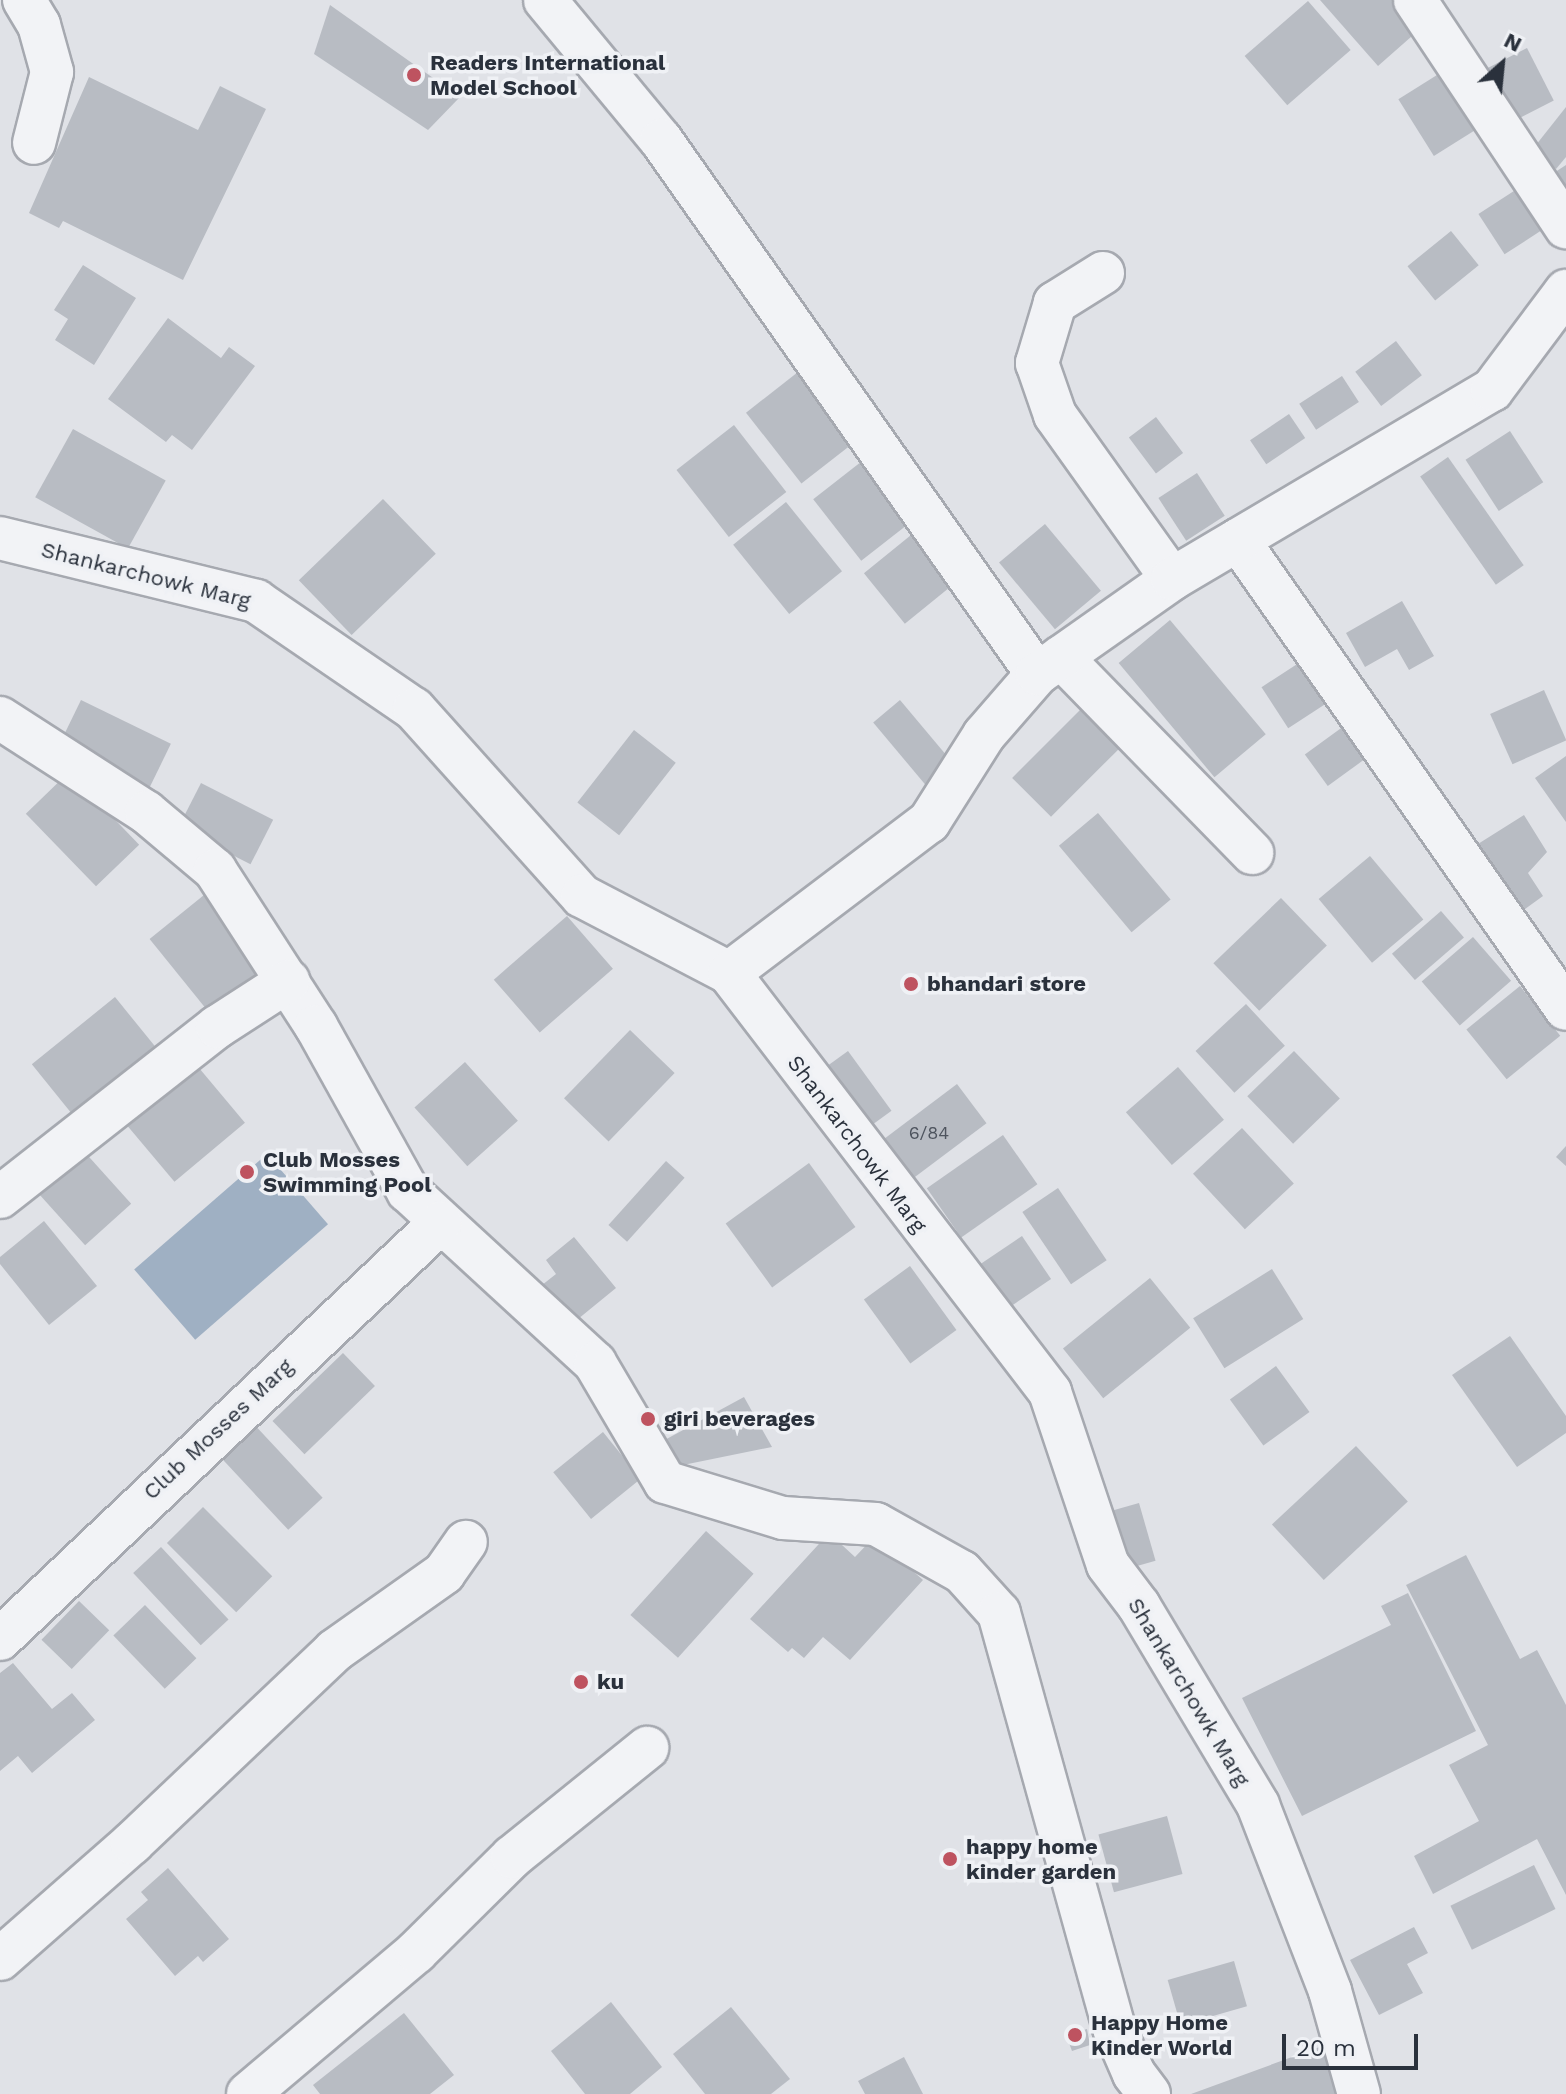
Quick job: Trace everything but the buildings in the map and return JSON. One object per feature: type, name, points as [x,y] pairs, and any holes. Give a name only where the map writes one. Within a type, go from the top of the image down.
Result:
[{"type":"street","points":[[24,0],[39,25],[52,72],[34,143]]},
{"type":"street","points":[[545,0],[661,140],[1049,666],[1252,853]]},
{"type":"street","points":[[1415,0],[1566,227]]},
{"type":"street","points":[[1103,273],[1055,303],[1037,363],[1055,415],[1172,579]]},
{"type":"street","points":[[729,973],[929,822],[984,735],[1049,666],[1172,579],[1492,390],[1566,291]]},
{"type":"street","name":"Shankarchowk Marg","points":[[0,538],[256,601],[414,709],[582,896],[729,973],[1050,1392],[1108,1565],[1139,1606],[1258,1805],[1330,1991],[1359,2094]]},
{"type":"street","points":[[1238,540],[1566,1009]]},
{"type":"street","points":[[0,718],[146,812],[215,870],[288,981],[408,1191],[595,1363],[665,1482],[783,1518],[876,1524],[962,1572],[999,1613],[1114,2028],[1134,2074],[1149,2094]]},
{"type":"street","points":[[0,1197],[217,1027],[288,981]]},
{"type":"street","name":"Club Mosses Marg","points":[[0,1639],[440,1223]]},
{"type":"street","points":[[0,1959],[132,1843],[334,1651],[444,1573],[466,1542]]},
{"type":"street","points":[[248,2094],[416,1952],[512,1857],[647,1748]]},
{"type":"water","points":[[267,1154],[328,1224],[195,1340],[134,1269]]},
{"type":"place","name":"Readers International Model School","points":[[414,75]]},
{"type":"place","name":"bhandari store","points":[[911,984]]},
{"type":"place","name":"Club Mosses Swimming Pool","points":[[247,1172]]},
{"type":"place","name":"giri beverages","points":[[648,1419]]},
{"type":"place","name":"ku","points":[[581,1682]]},
{"type":"place","name":"happy home kinder garden","points":[[950,1859]]},
{"type":"place","name":"Happy Home Kinder World","points":[[1075,2035]]}]
